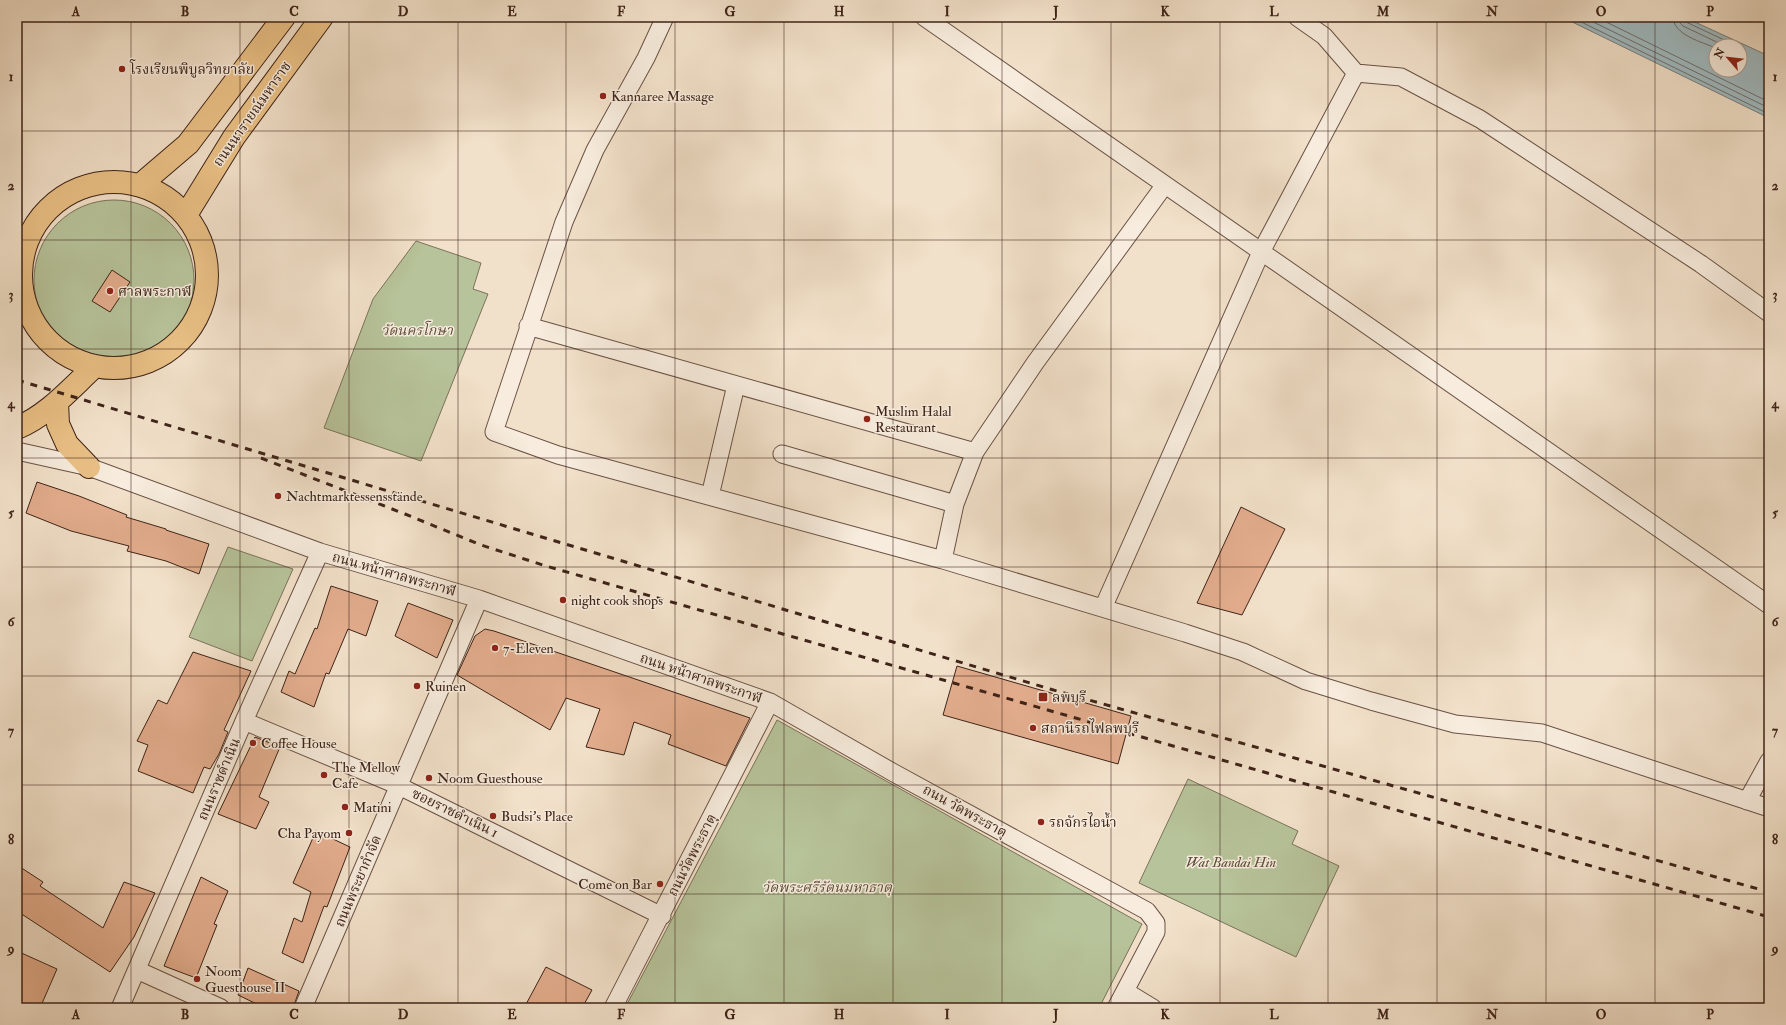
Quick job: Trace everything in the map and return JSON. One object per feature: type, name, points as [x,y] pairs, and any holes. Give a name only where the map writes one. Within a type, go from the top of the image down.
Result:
[{"type":"main road","points":[[140,185],[188,144],[284,17]]},
{"type":"main road","name":"ถนนนารายณ์มหาราช","points":[[186,215],[234,137],[322,17]]},
{"type":"main road","points":[[116,182],[140,185],[157,192],[173,202],[186,215],[199,235],[206,258],[208,281],[203,305],[192,326],[177,345],[159,358],[138,366],[124,368],[116,369],[94,367],[71,359],[51,344],[35,325],[25,302],[21,277],[24,253],[33,229],[49,210],[68,194],[91,185],[116,182]]},
{"type":"main road","points":[[17,326],[25,302]]},
{"type":"main road","points":[[17,428],[29,423],[57,402],[94,367]]},
{"type":"main road","points":[[57,402],[58,424],[67,444],[89,468]]},
{"type":"street","points":[[665,17],[646,58],[595,150],[564,222],[528,326],[494,432],[558,455],[943,560],[1103,608],[1244,652],[1306,681],[1371,701],[1455,724],[1542,733],[1769,808]]},
{"type":"street","points":[[924,17],[1164,186],[1769,605]]},
{"type":"street","points":[[1297,17],[1324,36],[1356,73],[1401,77],[1480,119],[1701,264],[1769,313]]},
{"type":"street","points":[[1103,608],[1261,252],[1356,73]]},
{"type":"street","points":[[943,560],[955,504],[976,452],[1035,363],[1164,186]]},
{"type":"street","points":[[528,326],[976,452]]},
{"type":"street","points":[[710,496],[736,385]]},
{"type":"street","name":"ถนน หน้าศาลพระกาฬ","points":[[17,451],[89,468],[320,552],[479,599],[770,702]]},
{"type":"street","points":[[782,454],[955,504]]},
{"type":"street","name":"ถนนราชดำเนิน","points":[[120,1008],[244,721],[320,552]]},
{"type":"street","name":"ถนนพระยากำจัด","points":[[303,1008],[479,599]]},
{"type":"street","name":"ถนนวัดพระธาตุ","points":[[613,1008],[662,916],[770,702]]},
{"type":"street","name":"ถนน วัดพระธาตุ","points":[[770,702],[894,773],[1147,911],[1156,924],[1156,932],[1125,991]]},
{"type":"street","name":"ซอยราชดำเนิน 1","points":[[244,721],[399,786],[662,916]]},
{"type":"street","points":[[1747,801],[1769,761]]},
{"type":"street","points":[[137,970],[221,1008]]},
{"type":"street","points":[[1116,1008],[1125,991],[1153,1008]]},
{"type":"green space","points":[[114,200],[145,206],[165,218],[176,229],[188,249],[194,280],[188,311],[176,331],[165,342],[145,354],[114,360],[83,354],[63,342],[52,331],[40,311],[34,280],[40,249],[52,229],[63,218],[83,206]]},
{"type":"green space","name":"วัดนครโกษา","points":[[416,241],[481,263],[473,289],[488,294],[421,461],[324,428],[373,299]]},
{"type":"green space","points":[[228,547],[293,569],[252,661],[189,637]]},
{"type":"green space","name":"วัดพระศรีรัตนมหาธาตุ","points":[[777,720],[1142,924],[1099,1008],[625,1008]]},
{"type":"green space","name":"Wat Bandai Hin","points":[[1188,779],[1298,831],[1292,844],[1339,866],[1296,957],[1139,883]]},
{"type":"water","points":[[1562,17],[1684,17],[1730,38],[1708,38],[1708,78],[1748,78],[1748,46],[1769,56],[1769,118]]},
{"type":"building","points":[[112,270],[130,282],[110,312],[92,301]]},
{"type":"building","points":[[37,482],[79,496],[127,515],[126,517],[209,544],[199,574],[166,561],[127,551],[129,546],[71,531],[26,513]]},
{"type":"building","points":[[1241,507],[1285,529],[1242,615],[1197,603]]},
{"type":"building","points":[[331,586],[378,601],[366,636],[348,629],[329,674],[326,673],[314,707],[281,692],[289,671],[295,674],[315,628],[317,629]]},
{"type":"building","points":[[408,603],[453,620],[437,658],[395,636]]},
{"type":"building","points":[[485,629],[750,718],[726,766],[668,744],[671,735],[634,722],[624,755],[586,747],[600,709],[566,698],[550,730],[457,675],[475,636]]},
{"type":"building","points":[[193,652],[251,671],[224,730],[228,732],[219,754],[210,769],[204,767],[193,793],[138,771],[148,745],[137,741],[158,700],[167,704]]},
{"type":"building","points":[[957,666],[1131,716],[1118,764],[943,715]]},
{"type":"building","points":[[255,737],[280,747],[259,797],[269,802],[256,829],[218,814]]},
{"type":"building","points":[[316,831],[350,847],[327,907],[324,906],[303,963],[282,953],[294,918],[302,922],[311,892],[293,883]]},
{"type":"building","points":[[17,865],[43,882],[40,886],[103,928],[124,882],[155,893],[134,937],[110,972],[17,911]]},
{"type":"building","points":[[201,877],[228,891],[214,924],[217,925],[196,978],[164,966]]},
{"type":"building","points":[[17,951],[57,969],[40,1008],[17,1008]]},
{"type":"building","points":[[546,967],[592,990],[582,1008],[524,1008]]},
{"type":"building","points":[[248,968],[299,991],[293,1008],[265,1008],[238,995]]},
{"type":"railway","points":[[17,380],[1050,689],[1769,892]]},
{"type":"railway","points":[[261,458],[481,545],[546,566],[1769,917]]},
{"type":"place","name":"โรงเรียนพิบูลวิทยาลัย","points":[[122,69]]},
{"type":"place","name":"Kannaree Massage","points":[[603,96]]},
{"type":"place","name":"ศาลพระกาฬ","points":[[110,291]]},
{"type":"place","name":"Muslim Halal Restaurant","points":[[867,419]]},
{"type":"place","name":"Nachtmarktessensstände","points":[[278,496]]},
{"type":"place","name":"night cook shops","points":[[563,600]]},
{"type":"place","name":"7-Eleven","points":[[495,648]]},
{"type":"place","name":"Ruinen","points":[[417,686]]},
{"type":"place","name":"ลพบุรี","points":[[1043,697]]},
{"type":"place","name":"สถานีรถไฟลพบุรี","points":[[1033,728]]},
{"type":"place","name":"Coffee House","points":[[253,743]]},
{"type":"place","name":"The Mellow Cafe","points":[[324,775]]},
{"type":"place","name":"Noom Guesthouse","points":[[429,778]]},
{"type":"place","name":"Matini","points":[[345,807]]},
{"type":"place","name":"Budsi's Place","points":[[493,816]]},
{"type":"place","name":"รถจักรไอน้ำ","points":[[1041,822]]},
{"type":"place","name":"Cha Payom","points":[[349,833]]},
{"type":"place","name":"Come on Bar","points":[[660,884]]},
{"type":"place","name":"Noom Guesthouse II","points":[[197,979]]}]
